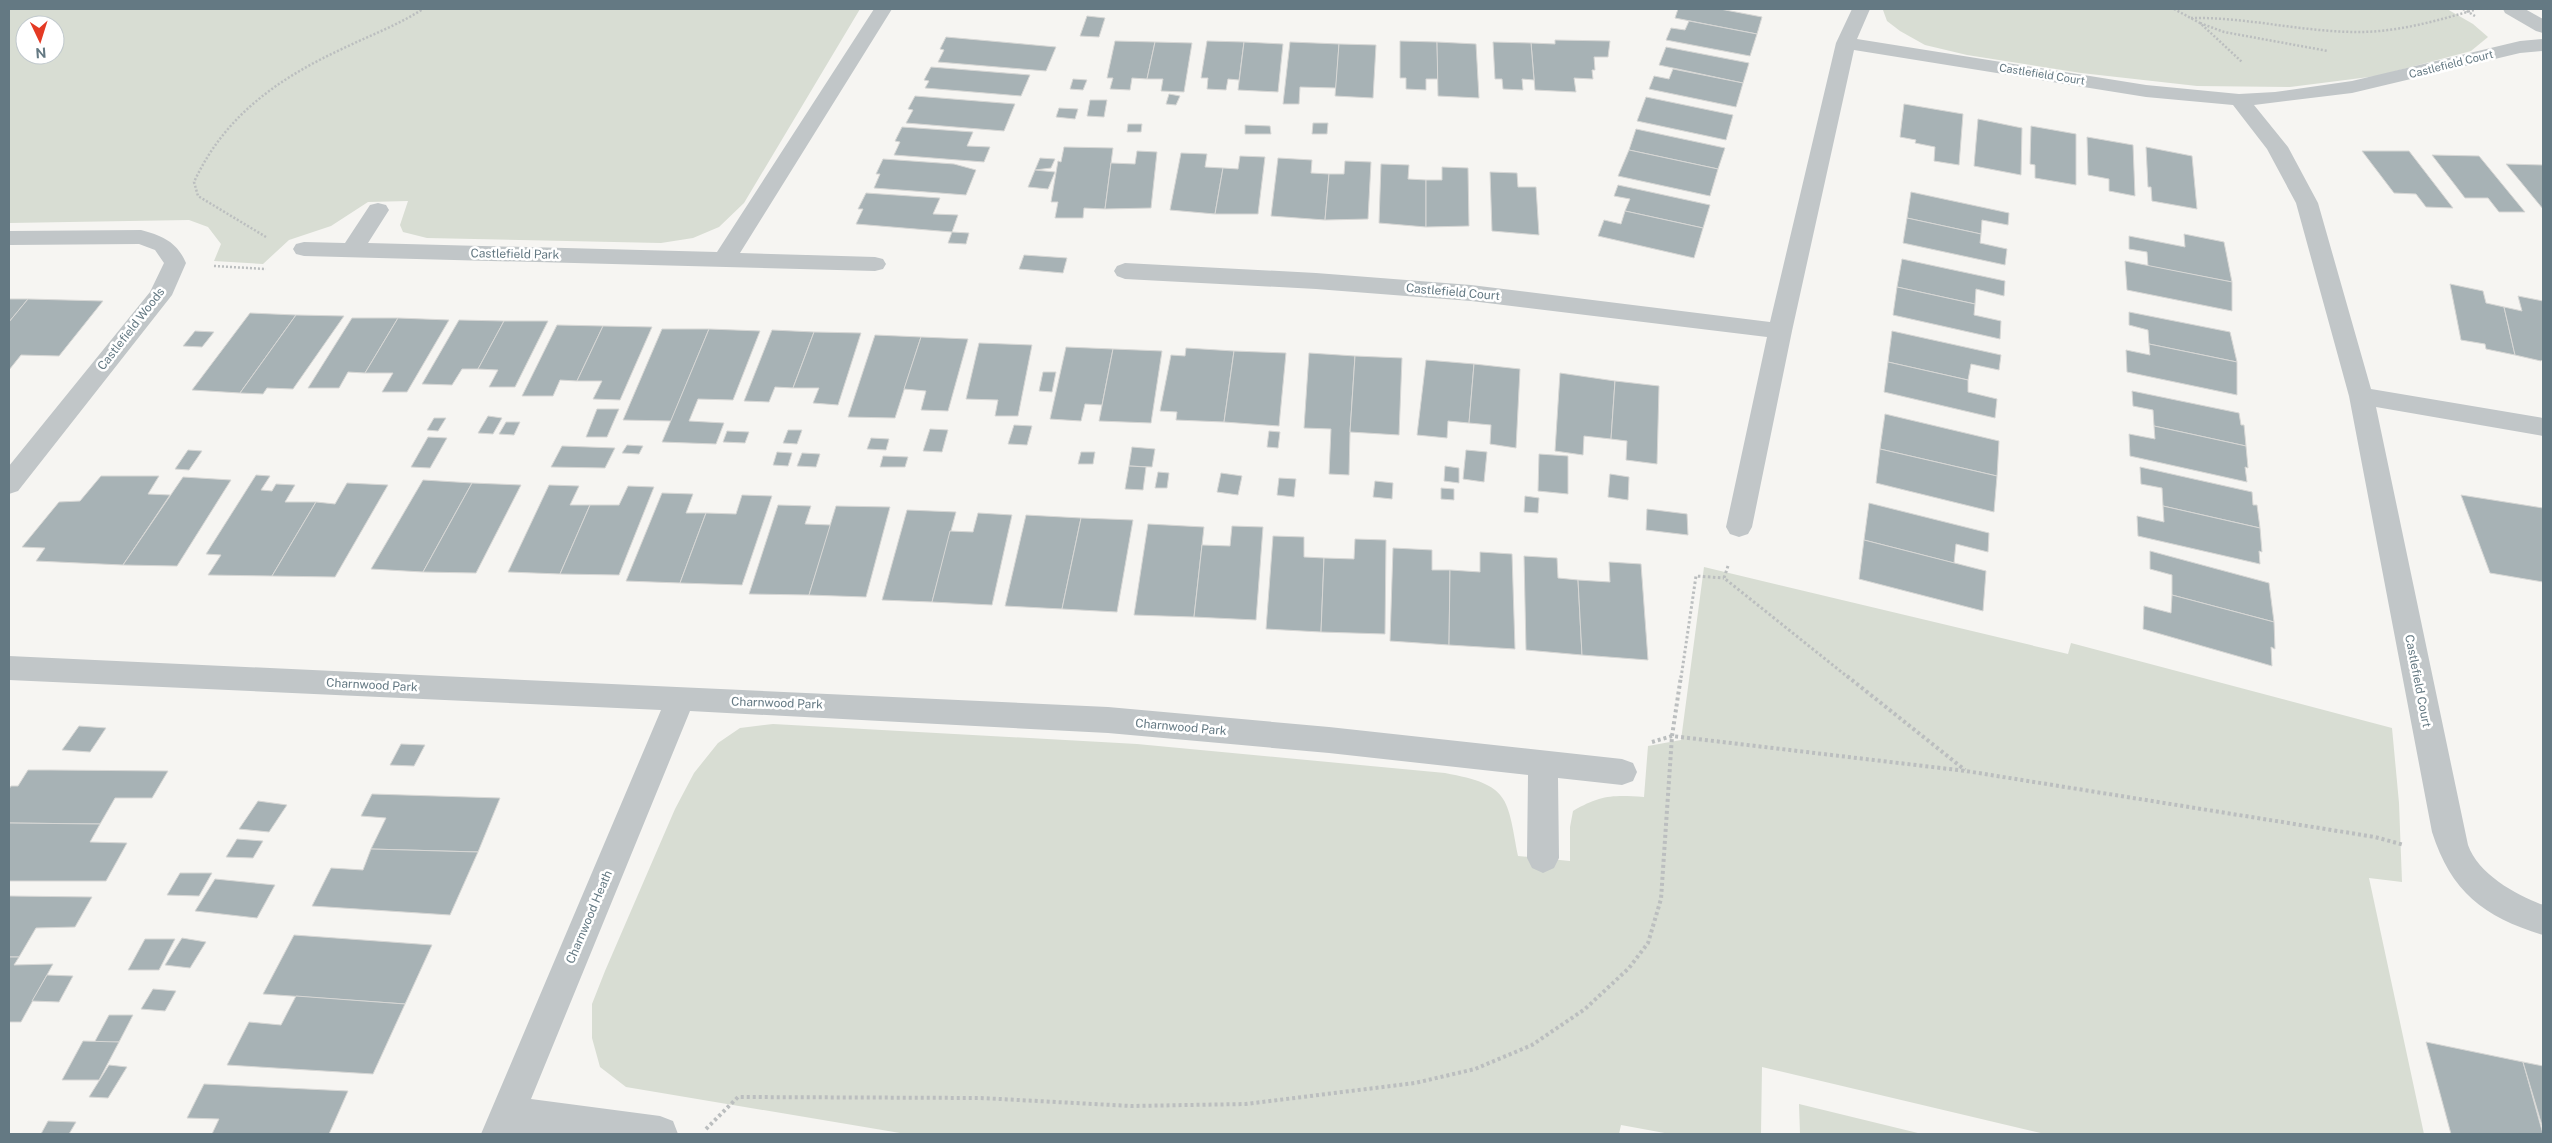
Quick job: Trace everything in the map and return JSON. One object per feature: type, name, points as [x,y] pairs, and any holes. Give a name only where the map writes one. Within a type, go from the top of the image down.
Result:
[{"type":"street","points":[[725,258],[882,9]]},
{"type":"street","points":[[1739,527],[1780,331],[1846,42],[1861,9]]},
{"type":"street","points":[[2512,9],[2543,27]]},
{"type":"street","name":"Castlefield Court","points":[[1846,42],[2146,91],[2239,100],[2275,98],[2352,86],[2520,47],[2543,44]]},
{"type":"street","name":"Castlefield Court","points":[[2239,100],[2277,147],[2307,203],[2361,396],[2448,832],[2458,859],[2485,891],[2522,914],[2543,920]]},
{"type":"street","points":[[352,250],[378,210]]},
{"type":"street","points":[[9,238],[141,237],[163,245],[171,254],[175,264]]},
{"type":"street","name":"Castlefield Park","points":[[304,249],[725,258],[875,264]]},
{"type":"street","name":"Castlefield Woods","points":[[9,484],[160,295],[175,264]]},
{"type":"street","name":"Castlefield Court","points":[[1125,271],[1316,281],[1454,291],[1662,315],[1780,331]]},
{"type":"street","points":[[2361,396],[2543,427]]},
{"type":"street","name":"Charnwood Park","points":[[9,668],[1108,720],[1329,740],[1622,772]]},
{"type":"street","name":"Charnwood Heath","points":[[503,1124],[680,699]]},
{"type":"street","points":[[1543,764],[1543,858]]},
{"type":"street","points":[[503,1124],[660,1134]]},
{"type":"path","points":[[273,241],[247,228],[198,196],[194,189],[194,182],[208,154],[231,124],[280,82],[298,70],[404,20],[423,9]]},
{"type":"path","points":[[2174,9],[2200,23],[2224,32],[2332,52]]},
{"type":"path","points":[[2191,18],[2226,18],[2358,32],[2421,25],[2479,9]]},
{"type":"path","points":[[2200,23],[2242,62],[2275,98]]},
{"type":"path","points":[[175,264],[266,270]]},
{"type":"path","points":[[1724,578],[1739,527]]},
{"type":"path","points":[[701,1134],[738,1096],[981,1098],[1131,1106],[1246,1104],[1415,1083],[1476,1069],[1532,1045],[1584,1009],[1630,968],[1648,943],[1661,899],[1672,736],[1696,576],[1724,578],[1966,771]]},
{"type":"path","points":[[1622,772],[1623,751],[1672,736],[1966,771],[2374,837],[2458,859]]},
{"type":"shaded area","points":[[9,9],[860,9],[744,203],[719,227],[693,238],[661,243],[427,238],[403,232],[400,225],[408,201],[368,202],[331,226],[289,240],[263,264],[214,261],[221,244],[208,227],[189,220],[9,223]]},
{"type":"shaded area","points":[[2447,9],[2473,24],[2488,37],[2471,51],[2377,76],[2290,87],[2197,86],[2081,73],[1967,55],[1925,45],[1900,31],[1887,21],[1883,10]]},
{"type":"shaded area","points":[[1704,567],[2068,654],[2071,643],[2392,728],[2399,803],[2402,882],[2369,878],[2424,1134],[2045,1134],[1762,1067],[1761,1134],[1670,1134],[1621,1125],[1619,1134],[906,1134],[626,1087],[600,1067],[592,1038],[592,1004],[605,971],[675,809],[694,773],[718,743],[740,728],[773,724],[1137,744],[1445,773],[1482,783],[1494,789],[1502,797],[1511,820],[1518,856],[1570,861],[1570,827],[1573,811],[1607,797],[1644,797],[1648,746],[1681,740]]},
{"type":"shaded area","points":[[1799,1104],[1922,1134],[1800,1134]]},
{"type":"building","points":[[1678,9],[1720,9],[1762,17],[1757,34],[1675,18]]},
{"type":"building","points":[[1087,16],[1105,18],[1099,37],[1080,36]]},
{"type":"building","points":[[1689,21],[1757,34],[1750,56],[1666,40],[1671,28],[1685,30]]},
{"type":"building","points":[[946,37],[1056,47],[1046,71],[938,62],[944,50],[940,49]]},
{"type":"building","points":[[1555,40],[1610,41],[1608,57],[1594,57],[1595,70],[1592,70],[1593,79],[1574,78],[1576,92],[1535,90],[1531,43],[1555,44]]},
{"type":"building","points":[[1115,41],[1155,42],[1147,79],[1132,78],[1130,90],[1110,89],[1113,78],[1107,78]]},
{"type":"building","points":[[1207,41],[1244,42],[1239,80],[1228,79],[1226,90],[1207,89],[1208,78],[1201,78]]},
{"type":"building","points":[[1400,41],[1437,42],[1438,79],[1426,79],[1426,90],[1406,89],[1406,78],[1400,78]]},
{"type":"building","points":[[1155,42],[1192,43],[1184,92],[1161,91],[1163,79],[1147,79]]},
{"type":"building","points":[[1244,42],[1283,44],[1278,92],[1238,90]]},
{"type":"building","points":[[1290,42],[1339,44],[1336,88],[1300,87],[1299,104],[1283,104]]},
{"type":"building","points":[[1437,42],[1476,44],[1479,98],[1438,96]]},
{"type":"building","points":[[1493,42],[1531,43],[1534,80],[1522,79],[1523,90],[1503,89],[1502,79],[1495,79]]},
{"type":"building","points":[[1339,44],[1376,45],[1373,98],[1335,96]]},
{"type":"building","points":[[1666,47],[1749,63],[1743,83],[1659,65]]},
{"type":"building","points":[[931,67],[1030,75],[1021,96],[925,88],[929,81],[924,80]]},
{"type":"building","points":[[1673,69],[1743,83],[1736,107],[1649,89],[1654,76],[1669,79]]},
{"type":"building","points":[[1073,79],[1087,80],[1083,90],[1070,89]]},
{"type":"building","points":[[1169,94],[1180,96],[1176,105],[1166,104]]},
{"type":"building","points":[[915,96],[1015,104],[1004,131],[906,123],[913,110],[908,109]]},
{"type":"building","points":[[1646,97],[1733,115],[1726,140],[1637,121]]},
{"type":"building","points":[[1090,100],[1107,100],[1104,117],[1087,116]]},
{"type":"building","points":[[1904,104],[1963,114],[1959,165],[1934,161],[1935,147],[1915,143],[1916,140],[1900,137]]},
{"type":"building","points":[[1059,108],[1078,109],[1075,119],[1056,117]]},
{"type":"building","points":[[1978,119],[2022,128],[2021,175],[1974,166]]},
{"type":"building","points":[[1313,123],[1328,123],[1327,134],[1312,134]]},
{"type":"building","points":[[1128,124],[1142,124],[1141,132],[1127,132]]},
{"type":"building","points":[[1245,125],[1270,126],[1271,134],[1245,134]]},
{"type":"building","points":[[2031,126],[2076,134],[2076,185],[2035,178],[2035,165],[2030,164]]},
{"type":"building","points":[[902,127],[973,132],[967,146],[990,147],[984,162],[894,155],[900,142],[895,141]]},
{"type":"building","points":[[1636,129],[1725,148],[1718,169],[1629,150]]},
{"type":"building","points":[[2087,137],[2133,145],[2135,196],[2109,191],[2109,179],[2088,175]]},
{"type":"building","points":[[1064,147],[1113,148],[1105,209],[1084,208],[1083,218],[1055,218],[1058,202],[1051,202],[1058,161],[1061,162]]},
{"type":"building","points":[[2146,147],[2192,156],[2197,209],[2152,201],[2151,187],[2148,187]]},
{"type":"building","points":[[1629,150],[1718,169],[1710,196],[1618,176]]},
{"type":"building","points":[[1137,151],[1157,152],[1151,208],[1105,209],[1111,163],[1135,164]]},
{"type":"building","points":[[2362,151],[2409,151],[2453,208],[2426,207],[2416,194],[2394,193]]},
{"type":"building","points":[[1181,153],[1207,154],[1205,167],[1223,168],[1215,214],[1170,210]]},
{"type":"building","points":[[2432,155],[2479,156],[2525,212],[2499,212],[2488,198],[2465,198]]},
{"type":"building","points":[[1240,156],[1265,157],[1258,214],[1215,214],[1223,168],[1238,169]]},
{"type":"building","points":[[1040,158],[1055,159],[1051,168],[1035,170]]},
{"type":"building","points":[[1278,158],[1312,160],[1311,173],[1329,174],[1325,220],[1271,216]]},
{"type":"building","points":[[883,159],[954,164],[976,170],[966,195],[874,188],[880,174],[876,174]]},
{"type":"building","points":[[1345,161],[1371,162],[1368,219],[1325,220],[1329,174],[1344,174]]},
{"type":"building","points":[[1381,164],[1409,165],[1408,179],[1426,180],[1426,227],[1379,223]]},
{"type":"building","points":[[2506,164],[2543,165],[2543,209]]},
{"type":"building","points":[[1442,167],[1468,168],[1469,226],[1426,227],[1426,180],[1442,180]]},
{"type":"building","points":[[1035,170],[1055,172],[1048,189],[1028,187]]},
{"type":"building","points":[[1490,172],[1517,173],[1518,187],[1536,187],[1539,235],[1492,231]]},
{"type":"building","points":[[1618,185],[1710,205],[1703,228],[1625,211],[1630,199],[1614,196]]},
{"type":"building","points":[[1911,192],[2009,213],[2008,225],[1982,220],[1981,234],[1907,218]]},
{"type":"building","points":[[866,193],[940,198],[933,214],[958,215],[952,232],[856,224],[863,209],[858,209]]},
{"type":"building","points":[[1625,211],[1703,228],[1694,258],[1598,236],[1604,220],[1621,224]]},
{"type":"building","points":[[1907,218],[1981,234],[1980,243],[2007,249],[2005,265],[1903,243]]},
{"type":"building","points":[[952,232],[969,233],[966,244],[948,243]]},
{"type":"building","points":[[2184,234],[2224,242],[2232,282],[2148,266],[2147,252],[2129,249],[2129,236],[2185,247]]},
{"type":"building","points":[[1024,255],[1067,258],[1063,273],[1019,269]]},
{"type":"building","points":[[1902,259],[2005,281],[2004,296],[1976,289],[1975,304],[1897,287]]},
{"type":"building","points":[[2125,261],[2232,282],[2232,311],[2127,290]]},
{"type":"building","points":[[2450,284],[2483,291],[2486,303],[2504,307],[2515,355],[2486,349],[2485,344],[2461,340]]},
{"type":"building","points":[[1897,287],[1975,304],[1974,315],[2001,321],[2000,339],[1893,315]]},
{"type":"building","points":[[2518,296],[2543,301],[2543,359],[2541,361],[2515,355],[2504,307],[2522,311]]},
{"type":"building","points":[[9,299],[28,299],[9,322]]},
{"type":"building","points":[[28,299],[103,301],[59,356],[21,355],[9,370],[9,322]]},
{"type":"building","points":[[2129,312],[2230,332],[2237,362],[2149,344],[2148,330],[2129,325]]},
{"type":"building","points":[[250,313],[296,315],[240,393],[192,390]]},
{"type":"building","points":[[296,315],[344,316],[293,389],[267,388],[263,394],[240,393]]},
{"type":"building","points":[[352,318],[398,318],[365,373],[348,372],[339,388],[308,388]]},
{"type":"building","points":[[398,318],[449,320],[407,392],[382,392],[393,373],[365,373]]},
{"type":"building","points":[[459,320],[504,321],[478,369],[462,369],[452,385],[422,384]]},
{"type":"building","points":[[504,321],[548,321],[515,387],[489,387],[498,370],[478,369]]},
{"type":"building","points":[[557,325],[603,326],[577,381],[560,380],[553,396],[522,396]]},
{"type":"building","points":[[603,326],[652,327],[620,400],[593,399],[602,381],[577,381]]},
{"type":"building","points":[[662,329],[709,329],[671,421],[623,420]]},
{"type":"building","points":[[709,329],[760,331],[733,400],[698,399],[689,421],[724,423],[716,444],[662,442]]},
{"type":"building","points":[[772,330],[814,332],[793,388],[775,387],[769,402],[744,401]]},
{"type":"building","points":[[195,331],[214,332],[202,347],[183,346]]},
{"type":"building","points":[[1892,331],[2001,355],[1999,370],[1971,364],[1968,380],[1888,362]]},
{"type":"building","points":[[814,332],[861,333],[838,405],[813,403],[819,388],[793,388]]},
{"type":"building","points":[[875,335],[921,337],[895,418],[848,417]]},
{"type":"building","points":[[921,337],[968,339],[948,411],[921,410],[926,391],[904,389]]},
{"type":"building","points":[[979,343],[1032,345],[1018,416],[995,416],[998,400],[966,399]]},
{"type":"building","points":[[2149,344],[2237,362],[2237,395],[2127,372],[2126,350],[2150,355]]},
{"type":"building","points":[[1066,347],[1113,349],[1102,405],[1085,404],[1081,421],[1050,419]]},
{"type":"building","points":[[1186,348],[1234,351],[1224,422],[1176,420],[1177,412],[1160,411],[1171,355],[1185,356]]},
{"type":"building","points":[[1113,349],[1162,351],[1151,423],[1099,421]]},
{"type":"building","points":[[1234,351],[1286,353],[1279,426],[1224,422]]},
{"type":"building","points":[[1309,353],[1355,356],[1349,475],[1329,474],[1331,429],[1304,428]]},
{"type":"building","points":[[1355,356],[1402,358],[1399,435],[1350,432]]},
{"type":"building","points":[[1426,360],[1474,364],[1469,423],[1448,421],[1447,438],[1417,435]]},
{"type":"building","points":[[1888,362],[1968,380],[1968,392],[1997,399],[1995,418],[1884,392]]},
{"type":"building","points":[[1474,364],[1520,369],[1516,448],[1490,444],[1491,425],[1469,423]]},
{"type":"building","points":[[1043,372],[1056,372],[1052,392],[1039,391]]},
{"type":"building","points":[[1560,373],[1615,381],[1611,439],[1584,436],[1583,455],[1555,451]]},
{"type":"building","points":[[1615,381],[1659,386],[1657,464],[1626,460],[1627,441],[1611,439]]},
{"type":"building","points":[[2132,391],[2239,413],[2241,425],[2244,425],[2246,446],[2154,426],[2153,410],[2133,406]]},
{"type":"building","points":[[597,409],[619,409],[607,437],[586,437]]},
{"type":"building","points":[[1885,414],[1999,441],[1997,476],[1880,449]]},
{"type":"building","points":[[488,416],[502,418],[493,434],[478,433]]},
{"type":"building","points":[[434,418],[446,418],[438,431],[427,430]]},
{"type":"building","points":[[506,422],[520,422],[514,435],[499,434]]},
{"type":"building","points":[[1014,425],[1032,426],[1027,445],[1008,444]]},
{"type":"building","points":[[2154,426],[2246,446],[2248,468],[2245,467],[2247,482],[2130,456],[2129,434],[2155,439]]},
{"type":"building","points":[[930,429],[948,430],[942,452],[923,451]]},
{"type":"building","points":[[788,430],[802,430],[797,444],[783,443]]},
{"type":"building","points":[[727,431],[749,432],[745,443],[723,442]]},
{"type":"building","points":[[1269,431],[1280,432],[1278,448],[1267,447]]},
{"type":"building","points":[[428,437],[447,438],[430,468],[411,467]]},
{"type":"building","points":[[871,438],[889,439],[886,450],[867,449]]},
{"type":"building","points":[[627,445],[643,446],[639,454],[622,453]]},
{"type":"building","points":[[562,446],[615,448],[605,468],[551,467]]},
{"type":"building","points":[[1132,447],[1155,449],[1152,467],[1129,466]]},
{"type":"building","points":[[1880,449],[1997,476],[1994,512],[1876,483]]},
{"type":"building","points":[[188,450],[202,451],[189,470],[175,469]]},
{"type":"building","points":[[1466,450],[1487,452],[1484,482],[1463,479]]},
{"type":"building","points":[[777,452],[792,453],[788,466],[773,465]]},
{"type":"building","points":[[1081,452],[1095,452],[1093,464],[1078,464]]},
{"type":"building","points":[[802,453],[820,454],[816,467],[797,466]]},
{"type":"building","points":[[1539,454],[1568,456],[1568,494],[1538,491]]},
{"type":"building","points":[[883,456],[908,457],[905,467],[880,467]]},
{"type":"building","points":[[1129,466],[1146,467],[1143,490],[1125,489]]},
{"type":"building","points":[[1445,466],[1459,468],[1459,483],[1444,481]]},
{"type":"building","points":[[2140,467],[2252,492],[2253,505],[2257,505],[2260,528],[2163,506],[2162,488],[2141,484]]},
{"type":"building","points":[[1158,472],[1169,473],[1167,488],[1155,488]]},
{"type":"building","points":[[1221,473],[1242,476],[1238,495],[1217,492]]},
{"type":"building","points":[[1610,474],[1629,477],[1628,500],[1608,497]]},
{"type":"building","points":[[256,475],[270,476],[261,490],[272,491],[276,484],[295,485],[285,502],[316,502],[272,576],[208,575],[221,555],[206,554]]},
{"type":"building","points":[[101,476],[159,476],[148,494],[170,495],[123,565],[36,561],[45,548],[22,547],[59,502],[80,501]]},
{"type":"building","points":[[183,477],[231,480],[177,566],[123,565]]},
{"type":"building","points":[[1279,478],[1296,479],[1294,497],[1277,495]]},
{"type":"building","points":[[423,480],[472,483],[423,572],[371,569]]},
{"type":"building","points":[[1375,481],[1393,483],[1392,499],[1373,497]]},
{"type":"building","points":[[347,483],[388,485],[335,577],[272,576],[316,502],[335,504]]},
{"type":"building","points":[[472,483],[521,485],[476,573],[423,572]]},
{"type":"building","points":[[549,485],[579,486],[570,505],[590,505],[560,574],[508,572]]},
{"type":"building","points":[[628,486],[654,487],[619,575],[560,574],[590,505],[619,505]]},
{"type":"building","points":[[1441,488],[1454,489],[1454,500],[1441,499]]},
{"type":"building","points":[[662,493],[693,494],[686,513],[706,513],[680,583],[626,581]]},
{"type":"building","points":[[742,495],[772,496],[742,585],[680,583],[706,513],[736,514]]},
{"type":"building","points":[[2461,495],[2543,508],[2543,582],[2490,573]]},
{"type":"building","points":[[1525,496],[1539,498],[1538,513],[1524,512]]},
{"type":"building","points":[[1869,503],[1989,533],[1988,552],[1956,544],[1954,563],[1864,540]]},
{"type":"building","points":[[778,505],[811,506],[805,524],[831,525],[809,595],[749,594]]},
{"type":"building","points":[[836,506],[890,507],[866,597],[809,595]]},
{"type":"building","points":[[2163,506],[2260,528],[2262,552],[2259,551],[2260,564],[2138,536],[2137,516],[2164,522]]},
{"type":"building","points":[[1647,509],[1687,514],[1688,535],[1646,530]]},
{"type":"building","points":[[907,510],[956,512],[932,602],[882,600]]},
{"type":"building","points":[[978,513],[1012,515],[992,605],[932,602],[950,531],[973,532]]},
{"type":"building","points":[[1026,515],[1081,518],[1062,609],[1005,606]]},
{"type":"building","points":[[1081,518],[1133,520],[1117,612],[1062,609]]},
{"type":"building","points":[[1148,524],[1204,527],[1194,617],[1134,615]]},
{"type":"building","points":[[1232,526],[1263,527],[1256,620],[1194,617],[1202,545],[1230,546]]},
{"type":"building","points":[[1273,536],[1304,537],[1304,557],[1324,558],[1321,632],[1266,629]]},
{"type":"building","points":[[1355,539],[1386,540],[1385,634],[1321,632],[1324,558],[1354,559]]},
{"type":"building","points":[[1864,540],[1986,571],[1983,611],[1859,579]]},
{"type":"building","points":[[1393,548],[1432,550],[1432,570],[1450,570],[1449,645],[1390,641]]},
{"type":"building","points":[[2150,551],[2269,583],[2274,622],[2172,595],[2172,575],[2150,569]]},
{"type":"building","points":[[1480,552],[1512,554],[1515,649],[1449,645],[1450,570],[1480,572]]},
{"type":"building","points":[[1524,556],[1557,558],[1558,578],[1578,580],[1582,655],[1526,650]]},
{"type":"building","points":[[1609,562],[1641,564],[1648,660],[1582,655],[1578,580],[1610,582]]},
{"type":"building","points":[[2172,595],[2274,622],[2275,649],[2271,647],[2272,666],[2143,629],[2144,606],[2171,613]]},
{"type":"building","points":[[79,726],[106,728],[90,752],[62,750]]},
{"type":"building","points":[[401,744],[425,745],[414,766],[390,765]]},
{"type":"building","points":[[28,770],[168,771],[152,798],[115,798],[100,824],[9,823],[9,789],[11,786],[18,786]]},
{"type":"building","points":[[372,794],[500,798],[478,852],[371,849],[386,818],[361,816]]},
{"type":"building","points":[[258,801],[287,805],[269,832],[239,829]]},
{"type":"building","points":[[9,823],[100,824],[90,842],[127,843],[106,881],[9,881]]},
{"type":"building","points":[[237,839],[263,841],[253,858],[226,857]]},
{"type":"building","points":[[371,849],[478,852],[450,915],[312,906],[331,868],[363,870]]},
{"type":"building","points":[[180,873],[212,873],[199,896],[167,895]]},
{"type":"building","points":[[215,879],[275,885],[257,918],[195,911]]},
{"type":"building","points":[[9,896],[92,897],[75,927],[36,928],[19,957],[9,957]]},
{"type":"building","points":[[294,935],[432,945],[405,1004],[263,994]]},
{"type":"building","points":[[182,938],[206,942],[190,968],[165,965]]},
{"type":"building","points":[[145,939],[175,939],[159,970],[128,970]]},
{"type":"building","points":[[9,957],[19,957],[14,965],[53,964],[21,1022],[9,1022]]},
{"type":"building","points":[[47,975],[73,976],[59,1002],[32,1001]]},
{"type":"building","points":[[153,989],[176,991],[165,1011],[141,1009]]},
{"type":"building","points":[[296,996],[405,1004],[373,1074],[227,1065],[249,1022],[281,1025]]},
{"type":"building","points":[[109,1015],[133,1015],[119,1042],[94,1043]]},
{"type":"building","points":[[83,1041],[119,1042],[99,1080],[62,1080]]},
{"type":"building","points":[[2426,1042],[2523,1062],[2543,1134],[2451,1134]]},
{"type":"building","points":[[2523,1062],[2543,1066],[2543,1129]]},
{"type":"building","points":[[109,1065],[127,1067],[108,1098],[89,1097]]},
{"type":"building","points":[[204,1084],[348,1091],[329,1134],[212,1134],[219,1119],[187,1118]]},
{"type":"building","points":[[48,1121],[76,1122],[69,1134],[41,1134]]}]
